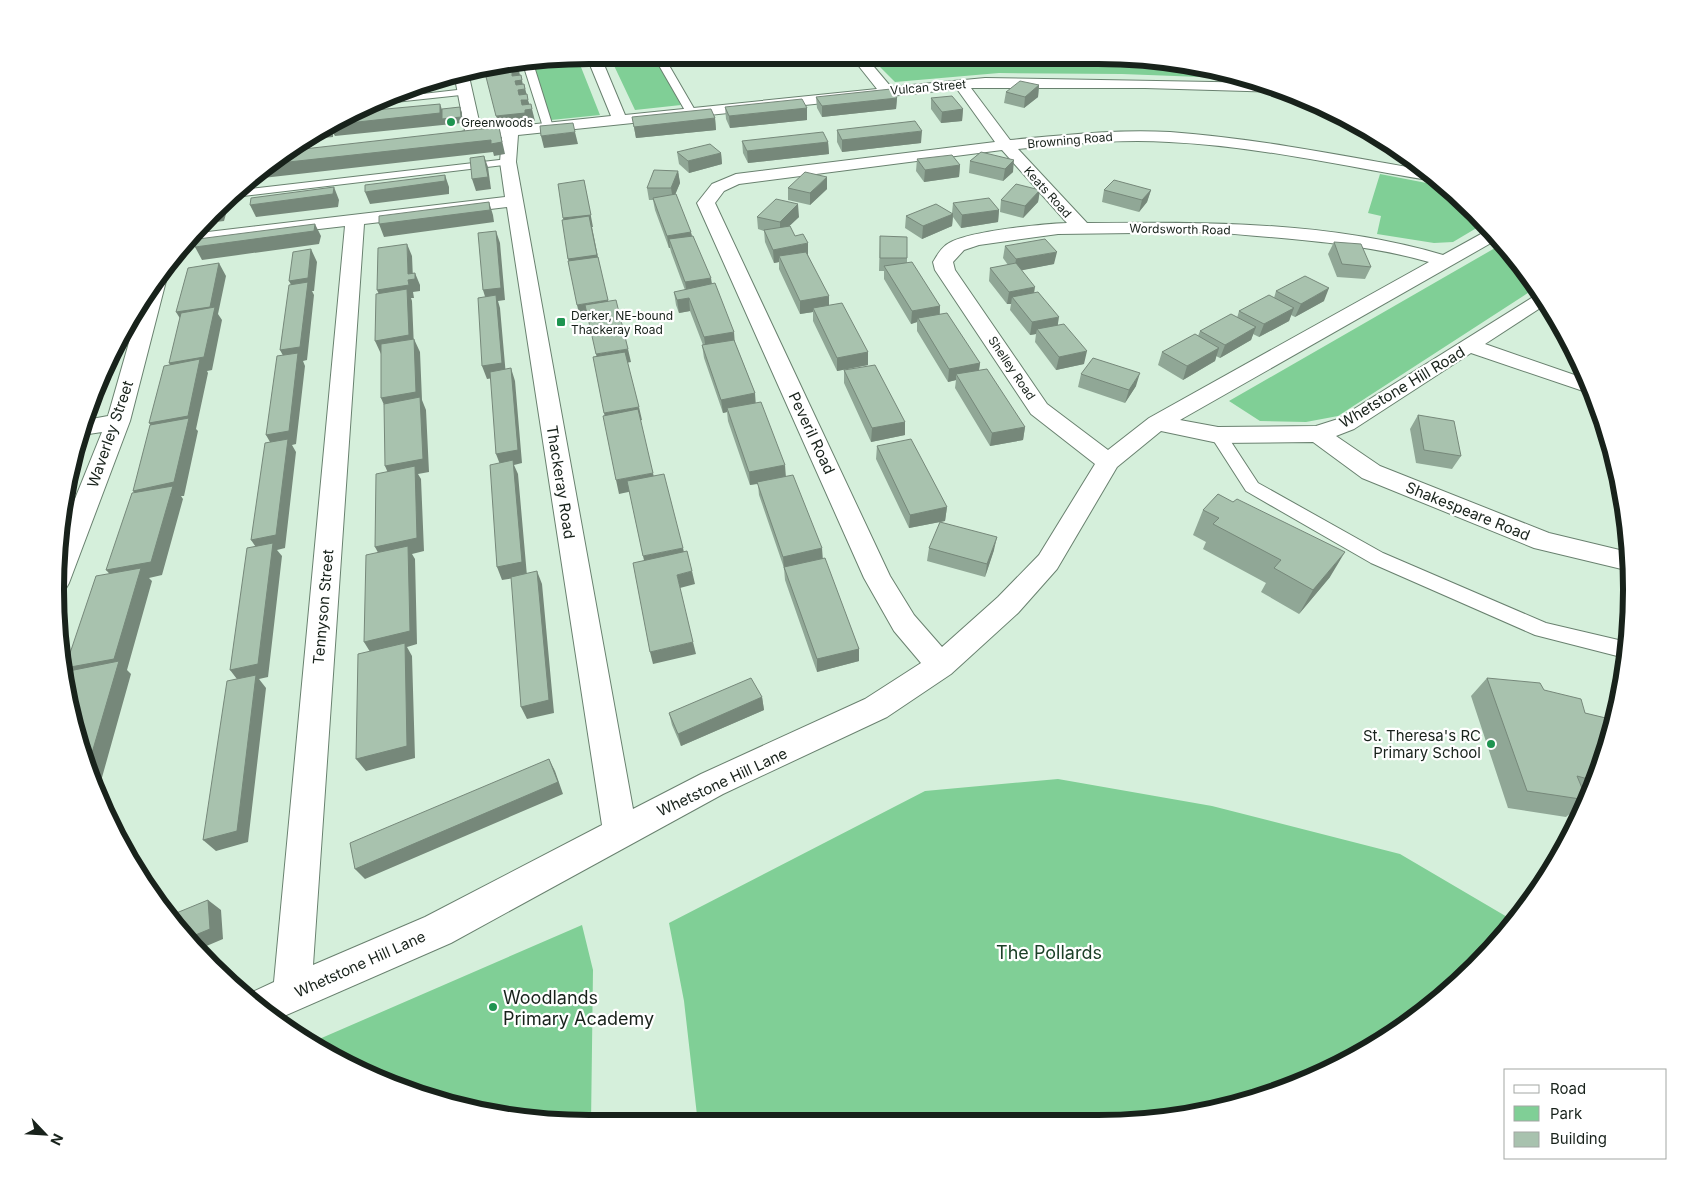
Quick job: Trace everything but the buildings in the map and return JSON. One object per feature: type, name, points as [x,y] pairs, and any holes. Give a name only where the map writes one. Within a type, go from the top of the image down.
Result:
[{"type":"street","points":[[597,64],[620,120]]},
{"type":"street","points":[[864,64],[886,91]]},
{"type":"street","points":[[462,80],[474,135]]},
{"type":"street","name":"Vulcan Street","points":[[445,138],[961,84],[1145,84],[1250,87]]},
{"type":"street","name":"Keats Road","points":[[961,84],[1006,145],[1081,228]]},
{"type":"street","name":"Thackeray Road","points":[[510,131],[508,162],[514,201],[620,832]]},
{"type":"street","name":"Browning Road","points":[[714,190],[736,179],[1006,145],[1110,136],[1170,137],[1255,147],[1420,174]]},
{"type":"street","name":"Peveril Road","points":[[714,190],[706,204],[878,578],[904,623],[941,666]]},
{"type":"street","points":[[198,239],[514,201]]},
{"type":"street","name":"Tennyson Street","points":[[292,994],[355,220]]},
{"type":"street","name":"Wordsworth Road","points":[[948,254],[957,246],[977,240],[1058,229],[1232,229],[1360,241],[1396,247],[1445,261]]},
{"type":"street","points":[[1108,462],[1157,423],[1488,237]]},
{"type":"street","name":"Shelley Road","points":[[948,254],[943,262],[945,270],[1040,408],[1108,462]]},
{"type":"street","name":"Waverley Street","points":[[65,557],[118,421],[151,298]]},
{"type":"street","name":"Whetstone Hill Road","points":[[1157,423],[1218,435],[1318,434],[1346,424],[1538,301]]},
{"type":"street","points":[[1470,346],[1582,385]]},
{"type":"street","points":[[90,427],[118,421]]},
{"type":"street","name":"Shakespeare Road","points":[[1318,434],[1371,472],[1543,541],[1622,560]]},
{"type":"street","name":"Whetstone Hill Lane","points":[[266,1005],[438,930],[712,784],[876,708],[941,666],[1010,603],[1048,562],[1108,462]]},
{"type":"lane","points":[[663,64],[691,112]]},
{"type":"lane","points":[[529,67],[548,127]]},
{"type":"lane","points":[[400,100],[466,92]]},
{"type":"lane","points":[[244,193],[508,162]]},
{"type":"lane","points":[[1218,435],[1252,486],[1377,558],[1542,630],[1620,649]]},
{"type":"green space","points":[[580,64],[600,115],[551,120],[534,67]]},
{"type":"green space","points":[[613,64],[659,64],[681,105],[635,110]]},
{"type":"green space","points":[[877,64],[1132,65],[1166,68],[1215,78],[1122,74],[999,73],[895,82]]},
{"type":"green space","points":[[1380,174],[1432,184],[1478,227],[1453,242],[1434,243],[1377,234],[1381,216],[1368,213]]},
{"type":"green space","points":[[1497,247],[1531,291],[1338,416],[1306,422],[1260,421],[1229,401]]},
{"type":"green space","name":"The Pollards","points":[[1058,779],[1212,806],[1400,854],[1508,918],[1444,985],[1390,1027],[1330,1061],[1299,1075],[1234,1097],[1166,1111],[1132,1114],[697,1115],[684,1001],[669,923],[925,791]]},
{"type":"green space","name":"Woodlands Primary Academy","points":[[582,925],[593,970],[591,1115],[521,1111],[453,1097],[388,1075],[318,1040]]},
{"type":"place","name":"Greenwoods","points":[[451,122]]},
{"type":"place","name":"Derker, NE-bound Thackeray Road","points":[[561,322]]},
{"type":"place","name":"St. Theresa's RC Primary School","points":[[1491,744]]},
{"type":"place","name":"Woodlands Primary Academy","points":[[493,1007]]}]
